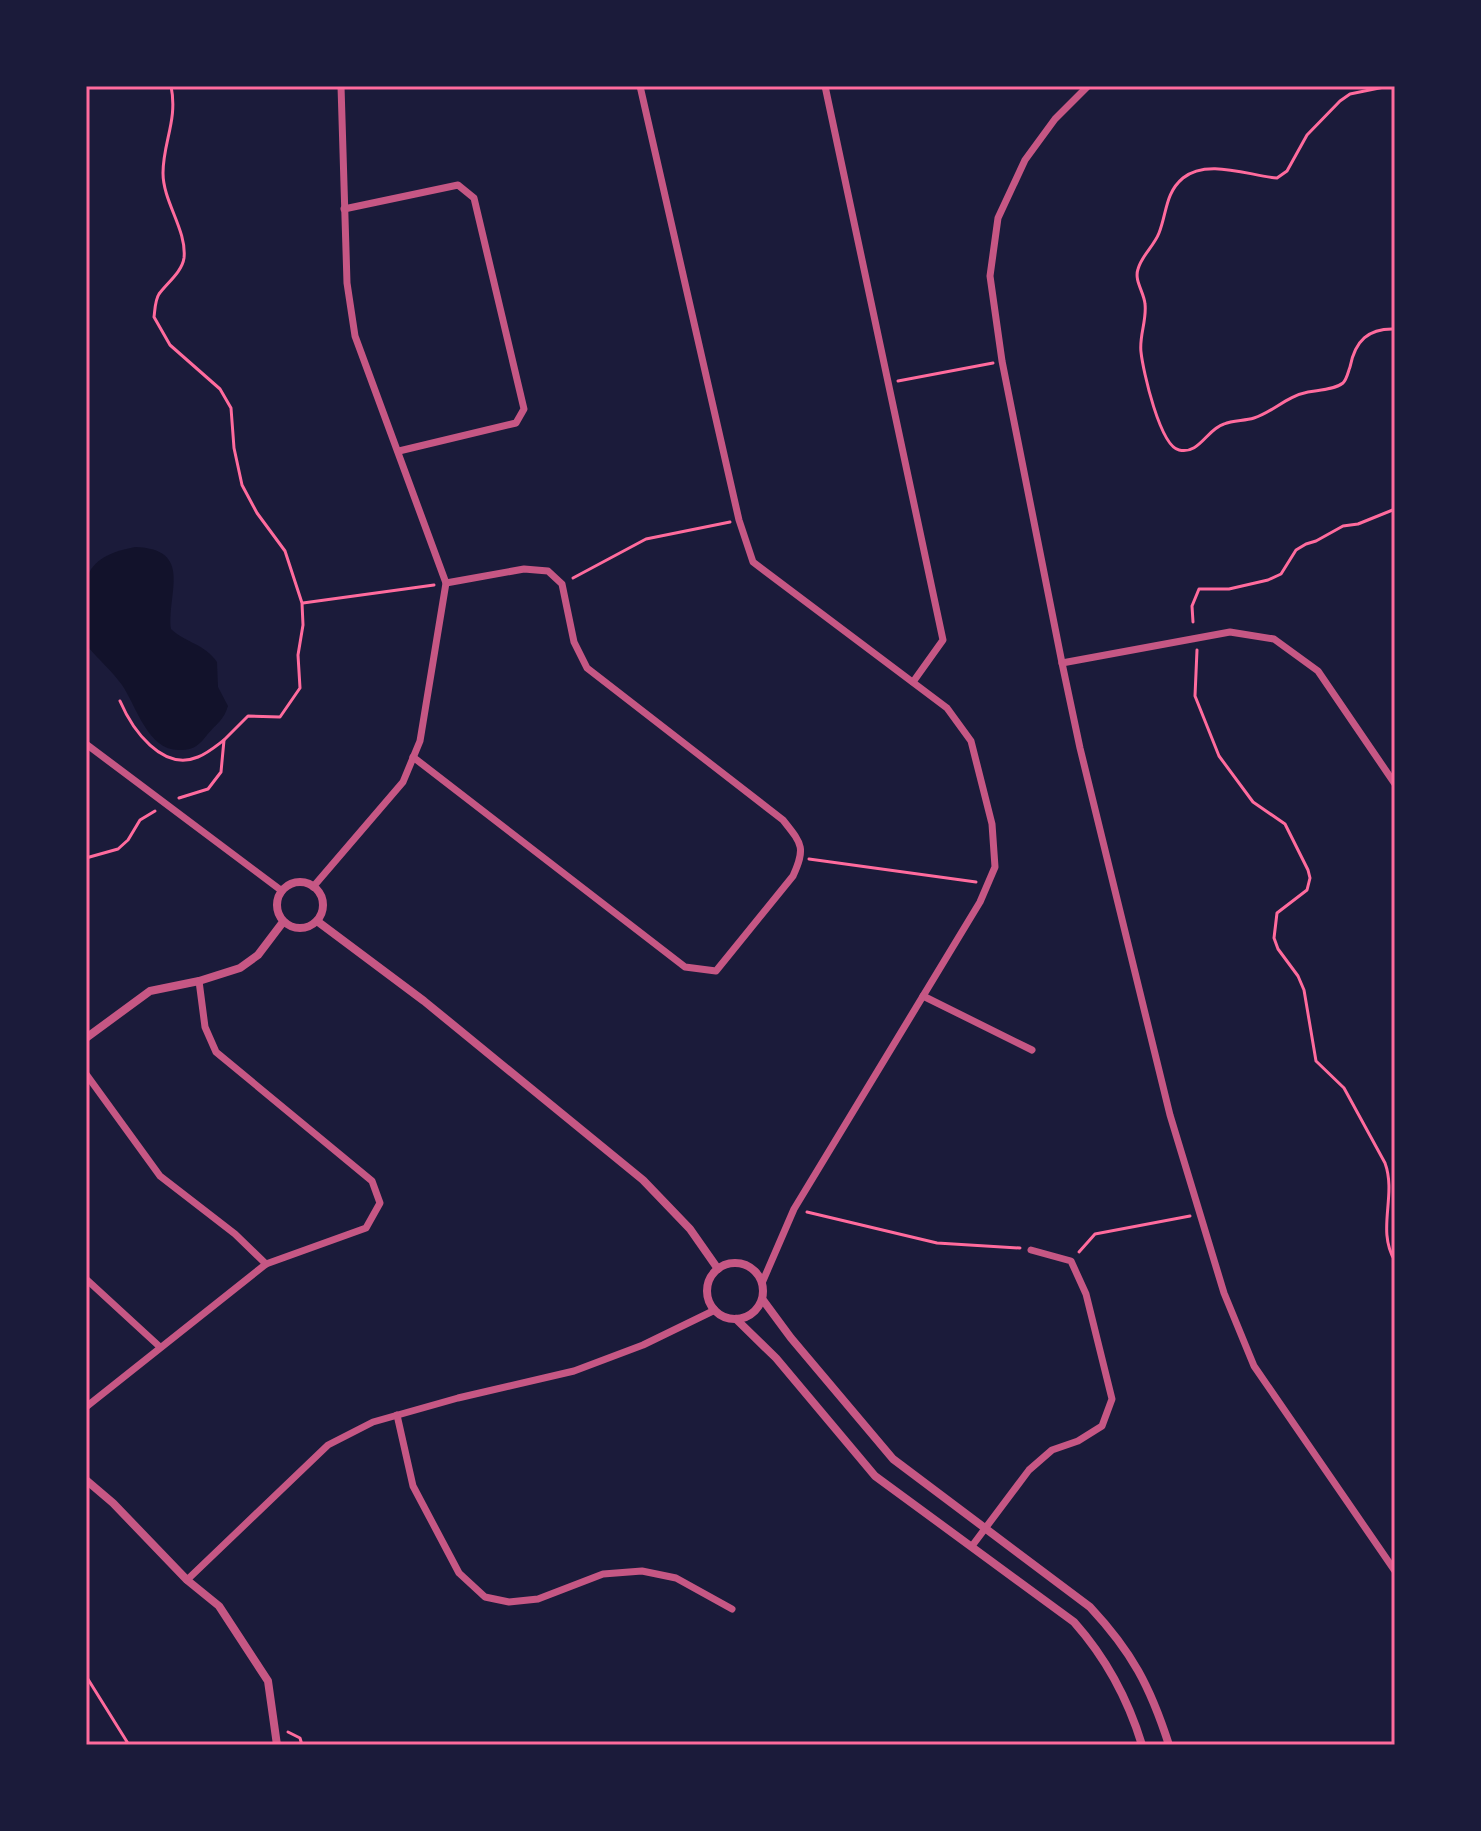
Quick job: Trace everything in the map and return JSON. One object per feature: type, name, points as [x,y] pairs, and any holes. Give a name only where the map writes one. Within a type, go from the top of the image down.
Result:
[{"type":"street","points":[[313,887],[403,782],[420,741],[446,583],[355,336],[347,283],[341,86]]},
{"type":"street","points":[[640,86],[739,520],[753,562],[947,708],[971,741],[992,824],[995,867],[980,902],[794,1209],[762,1283],[763,1300],[893,1459],[1090,1607],[1114,1633],[1149,1688],[1169,1745]]},
{"type":"street","points":[[825,86],[943,640],[913,682]]},
{"type":"street","points":[[1088,86],[1055,119],[1025,160],[998,218],[990,276],[1002,361],[1062,663],[1166,1100],[1224,1293],[1254,1366],[1395,1571]]},
{"type":"street","points":[[344,209],[458,185],[474,198],[524,409],[516,423],[399,451]]},
{"type":"street","points":[[413,757],[685,967],[716,971],[793,876],[801,858],[802,845],[783,820],[587,668],[574,642],[562,584],[548,571],[524,569],[446,583]]},
{"type":"street","points":[[1062,663],[1230,632],[1274,639],[1318,671],[1392,772],[1395,784]]},
{"type":"street","points":[[86,744],[282,891]]},
{"type":"street","points":[[300,882],[313,887],[322,899],[323,907],[317,921],[297,928],[283,922],[276,907],[282,891],[300,882]]},
{"type":"street","points":[[317,921],[424,1001],[643,1180],[690,1229],[718,1269]]},
{"type":"street","points":[[86,1038],[150,991],[199,981],[240,968],[258,955],[283,922]]},
{"type":"street","points":[[86,1407],[266,1264],[366,1228],[380,1203],[372,1181],[216,1052],[205,1027],[199,981]]},
{"type":"street","points":[[923,996],[1032,1050]]},
{"type":"street","points":[[86,1074],[160,1176],[235,1234],[266,1264]]},
{"type":"street","points":[[972,1546],[1029,1470],[1052,1450],[1078,1441],[1102,1426],[1112,1399],[1086,1294],[1071,1261],[1031,1250]]},
{"type":"street","points":[[762,1283],[755,1271],[737,1263],[718,1269],[707,1286],[715,1310],[728,1318],[745,1317],[763,1300]]},
{"type":"street","points":[[86,1279],[160,1347]]},
{"type":"street","points":[[187,1580],[328,1445],[373,1422],[574,1371],[643,1345],[715,1310]]},
{"type":"street","points":[[736,1319],[776,1358],[875,1476],[1074,1622],[1096,1647],[1125,1697],[1142,1745]]},
{"type":"street","points":[[397,1415],[413,1486],[459,1573],[485,1597],[509,1602],[538,1599],[603,1574],[642,1571],[676,1578],[732,1609]]},
{"type":"street","points":[[86,1480],[113,1503],[187,1580],[219,1606],[268,1681],[277,1745]]},
{"type":"path","points":[[120,701],[129,723],[149,744],[170,759],[196,759],[224,740],[248,716],[280,717],[300,688],[298,655],[303,625],[302,603],[285,551],[257,513],[242,485],[234,448],[231,408],[220,389],[170,345],[154,317],[157,296],[184,261],[183,239],[172,214],[163,173],[173,120],[171,86]]},
{"type":"path","points":[[1389,86],[1350,94],[1340,101],[1307,135],[1287,171],[1277,178],[1205,170],[1182,179],[1165,206],[1160,231],[1138,267],[1137,277],[1145,305],[1140,351],[1149,389],[1166,439],[1171,447],[1179,450],[1190,451],[1222,424],[1256,417],[1295,394],[1343,383],[1348,376],[1352,354],[1363,337],[1378,330],[1395,329]]},
{"type":"path","points":[[887,383],[1002,361]]},
{"type":"path","points":[[1193,622],[1192,606],[1199,589],[1229,589],[1268,580],[1281,574],[1296,550],[1306,544],[1343,526],[1358,524],[1395,509]]},
{"type":"path","points":[[562,584],[646,539],[739,520]]},
{"type":"path","points":[[302,603],[446,583]]},
{"type":"path","points":[[1193,638],[1197,652],[1195,696],[1219,756],[1253,802],[1285,824],[1308,870],[1307,890],[1277,913],[1274,938],[1304,990],[1316,1061],[1344,1088],[1390,1176],[1386,1233],[1389,1252],[1395,1261]]},
{"type":"path","points":[[86,858],[118,849],[128,840],[140,820],[165,805],[208,789],[221,772],[224,740]]},
{"type":"path","points":[[801,858],[987,884]]},
{"type":"path","points":[[794,1209],[937,1243],[1000,1245],[1031,1250]]},
{"type":"path","points":[[1071,1261],[1095,1234],[1200,1215]]},
{"type":"path","points":[[86,1676],[129,1745]]},
{"type":"shaded area","points":[[135,547],[153,550],[165,556],[171,564],[174,575],[171,629],[207,651],[217,662],[218,687],[228,706],[219,722],[199,744],[190,749],[170,749],[152,736],[122,685],[86,641],[85,592],[92,568],[115,552]]}]
